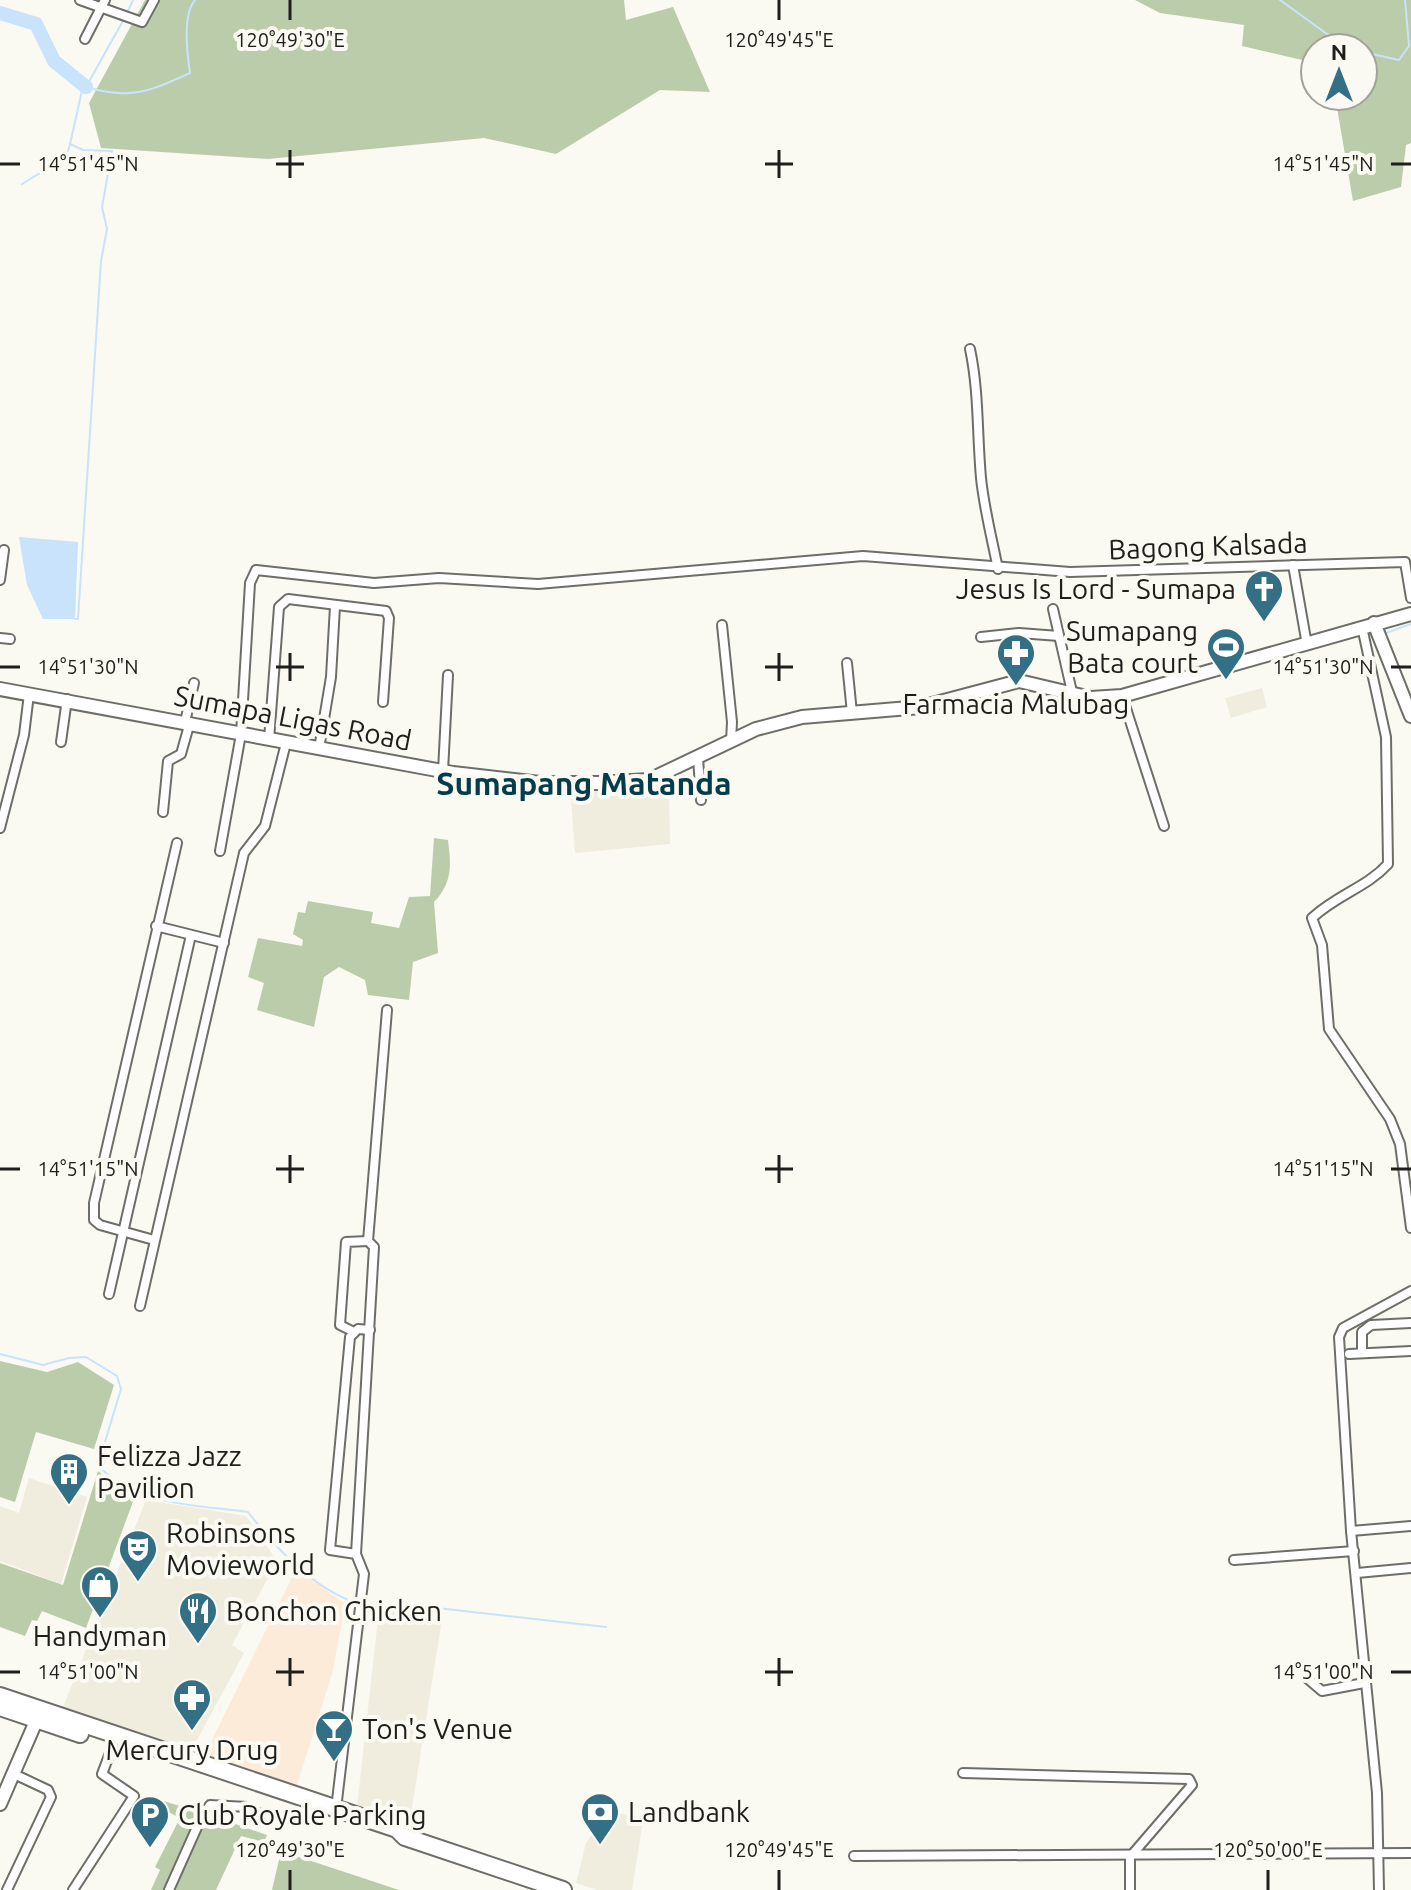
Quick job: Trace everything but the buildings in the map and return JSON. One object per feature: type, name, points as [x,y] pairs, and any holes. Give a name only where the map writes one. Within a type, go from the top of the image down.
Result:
[{"type":"highway","points":[[0,1696],[113,1745],[158,1754],[336,1809],[397,1829],[405,1837]]},
{"type":"highway","points":[[0,1707],[38,1714],[394,1838],[405,1837],[563,1890]]},
{"type":"main road","name":"Sumapa Ligas Road","points":[[0,689],[443,771],[540,783],[621,783],[649,780],[782,721],[940,704],[1019,681],[1102,699],[1122,696],[1411,614]]},
{"type":"main road","points":[[1368,625],[1411,716]]},
{"type":"main road","points":[[0,1804],[38,1714]]},
{"type":"street","points":[[80,0],[103,3],[124,15],[145,21],[154,0]]},
{"type":"street","points":[[85,39],[103,3]]},
{"type":"street","points":[[970,349],[978,388],[975,402],[981,481],[998,569]]},
{"type":"street","points":[[0,580],[4,550]]},
{"type":"street","name":"Bagong Kalsada","points":[[241,734],[250,583],[256,570],[374,583],[439,578],[538,584],[863,556],[977,568],[1070,572],[1405,562],[1411,598]]},
{"type":"street","points":[[1293,565],[1307,645]]},
{"type":"street","points":[[269,740],[279,607],[288,599],[386,611],[389,618],[383,702]]},
{"type":"street","points":[[319,750],[331,677],[335,606]]},
{"type":"street","points":[[1053,609],[1072,692]]},
{"type":"street","points":[[722,625],[731,741]]},
{"type":"street","points":[[1368,625],[1386,737],[1388,864],[1374,879],[1334,898],[1312,918],[1322,945],[1329,1029],[1390,1119],[1400,1144],[1411,1228]]},
{"type":"street","points":[[981,637],[1019,633],[1059,636]]},
{"type":"street","points":[[847,663],[852,713]]},
{"type":"street","points":[[443,771],[448,675]]},
{"type":"street","points":[[163,812],[168,761],[181,754],[194,683]]},
{"type":"street","points":[[0,828],[24,735],[29,694]]},
{"type":"street","points":[[1122,696],[1164,826]]},
{"type":"street","points":[[61,742],[67,699]]},
{"type":"street","points":[[220,851],[241,734]]},
{"type":"street","points":[[140,1306],[244,853],[265,826],[286,743]]},
{"type":"street","points":[[698,758],[701,800]]},
{"type":"street","points":[[154,1240],[100,1225],[94,1220],[94,1203],[177,843]]},
{"type":"street","points":[[156,926],[224,943]]},
{"type":"street","points":[[109,1294],[191,935]]},
{"type":"street","points":[[368,1241],[387,1010]]},
{"type":"street","points":[[1400,1144],[1411,1138]]},
{"type":"street","points":[[336,1809],[363,1596],[364,1568],[356,1554],[370,1330],[374,1247],[368,1241],[346,1242],[340,1325],[352,1331],[370,1330]]},
{"type":"street","points":[[1379,1890],[1377,1793],[1351,1531],[1339,1337],[1343,1328],[1411,1291]]},
{"type":"street","points":[[1362,1353],[1362,1332],[1371,1325],[1411,1323]]},
{"type":"street","points":[[352,1331],[330,1550],[356,1554]]},
{"type":"street","points":[[1349,1354],[1411,1351]]},
{"type":"street","points":[[1351,1531],[1411,1526]]},
{"type":"street","points":[[1234,1560],[1354,1551]]},
{"type":"street","points":[[1357,1573],[1411,1568]]},
{"type":"street","points":[[1308,1679],[1322,1691],[1364,1683]]},
{"type":"street","points":[[73,1890],[134,1796],[102,1774],[113,1745]]},
{"type":"street","points":[[963,1773],[1189,1779],[1192,1785],[1130,1857],[1130,1890]]},
{"type":"street","points":[[7,1890],[51,1797],[48,1790],[14,1774]]},
{"type":"street","points":[[169,1890],[202,1816],[210,1805],[247,1807],[279,1824]]},
{"type":"street","points":[[854,1856],[1130,1857],[1411,1853]]},
{"type":"shaded area","points":[[1262,688],[1267,707],[1231,718],[1225,698]]},
{"type":"shaded area","points":[[669,781],[670,844],[575,853],[571,798],[591,799],[591,785]]},
{"type":"shaded area","points":[[29,1478],[87,1497],[61,1584],[0,1561],[0,1506],[19,1513]]},
{"type":"shaded area","points":[[146,1500],[246,1516],[277,1561],[232,1645],[244,1653],[190,1753],[63,1707]]},
{"type":"shaded area","points":[[296,1569],[350,1607],[343,1617],[332,1674],[296,1788],[203,1758]]},
{"type":"shaded area","points":[[379,1610],[443,1613],[409,1826],[357,1807]]},
{"type":"shaded area","points":[[610,1810],[643,1820],[632,1890],[597,1890],[576,1883],[586,1843]]},
{"type":"green space","points":[[145,0],[624,0],[626,20],[673,7],[710,92],[660,90],[556,154],[484,138],[268,159],[101,148],[89,103]]},
{"type":"green space","points":[[1135,0],[1411,0],[1411,143],[1406,145],[1401,187],[1353,201],[1338,112],[1379,112],[1379,32],[1299,32],[1299,59],[1242,46],[1244,25],[1160,13]]},
{"type":"green space","points":[[434,838],[448,840],[450,857],[448,880],[434,902],[438,953],[413,962],[409,1000],[368,995],[365,980],[339,967],[324,977],[314,1027],[257,1010],[264,983],[248,977],[258,938],[302,946],[303,940],[293,934],[298,912],[305,913],[308,901],[373,912],[371,923],[399,928],[409,897],[430,896]]},
{"type":"green space","points":[[0,1361],[47,1372],[78,1362],[114,1385],[94,1449],[36,1432],[15,1502],[0,1497]]},
{"type":"green space","points":[[98,1471],[134,1499],[86,1628],[42,1611],[37,1621],[32,1620],[25,1636],[0,1627],[0,1563],[63,1585]]},
{"type":"green space","points":[[154,1798],[199,1812],[199,1823],[169,1890],[151,1890],[160,1870],[155,1867],[180,1818],[151,1803]]},
{"type":"green space","points":[[207,1814],[267,1835],[264,1842],[241,1836],[216,1890],[172,1890]]},
{"type":"green space","points":[[281,1851],[399,1890],[272,1890]]},
{"type":"water","points":[[19,537],[78,542],[75,619],[43,619],[27,585]]},
{"type":"waterway","points":[[127,13],[133,0]]},
{"type":"waterway","points":[[124,19],[86,87],[115,93],[139,92],[190,73],[187,24],[195,0]]},
{"type":"waterway","points":[[1280,0],[1324,32]]},
{"type":"waterway","points":[[1379,56],[1399,60],[1409,46],[1405,0]]},
{"type":"waterway","points":[[0,13],[36,24],[54,61],[86,87]]},
{"type":"waterway","points":[[75,619],[78,619],[101,261],[107,229],[102,207],[112,151],[83,150],[70,144],[83,86]]},
{"type":"waterway","points":[[22,184],[66,157],[70,145]]},
{"type":"waterway","points":[[1386,633],[1411,624]]},
{"type":"waterway","points":[[0,1354],[43,1365],[86,1357],[117,1376],[121,1389],[98,1465],[129,1489],[148,1496],[188,1505],[248,1512],[270,1539],[309,1577],[356,1603]]},
{"type":"waterway","points":[[377,1607],[402,1604],[606,1627]]},
{"type":"place","name":"Jesus Is Lord - Sumapa","points":[[1264,623]]},
{"type":"place","name":"Sumapang Bata court","points":[[1226,681]]},
{"type":"place","name":"Farmacia Malubag","points":[[1016,687]]},
{"type":"place","name":"Felizza Jazz Pavilion","points":[[69,1506]]},
{"type":"place","name":"Robinsons Movieworld","points":[[138,1583]]},
{"type":"place","name":"Handyman","points":[[100,1619]]},
{"type":"place","name":"Bonchon Chicken","points":[[198,1645]]},
{"type":"place","name":"Mercury Drug","points":[[192,1732]]},
{"type":"place","name":"Ton's Venue","points":[[334,1763]]},
{"type":"place","name":"Landbank","points":[[600,1846]]},
{"type":"place","name":"Club Royale Parking","points":[[150,1849]]},
{"type":"district","name":"Sumapang Matanda","points":[[584,784]]}]
